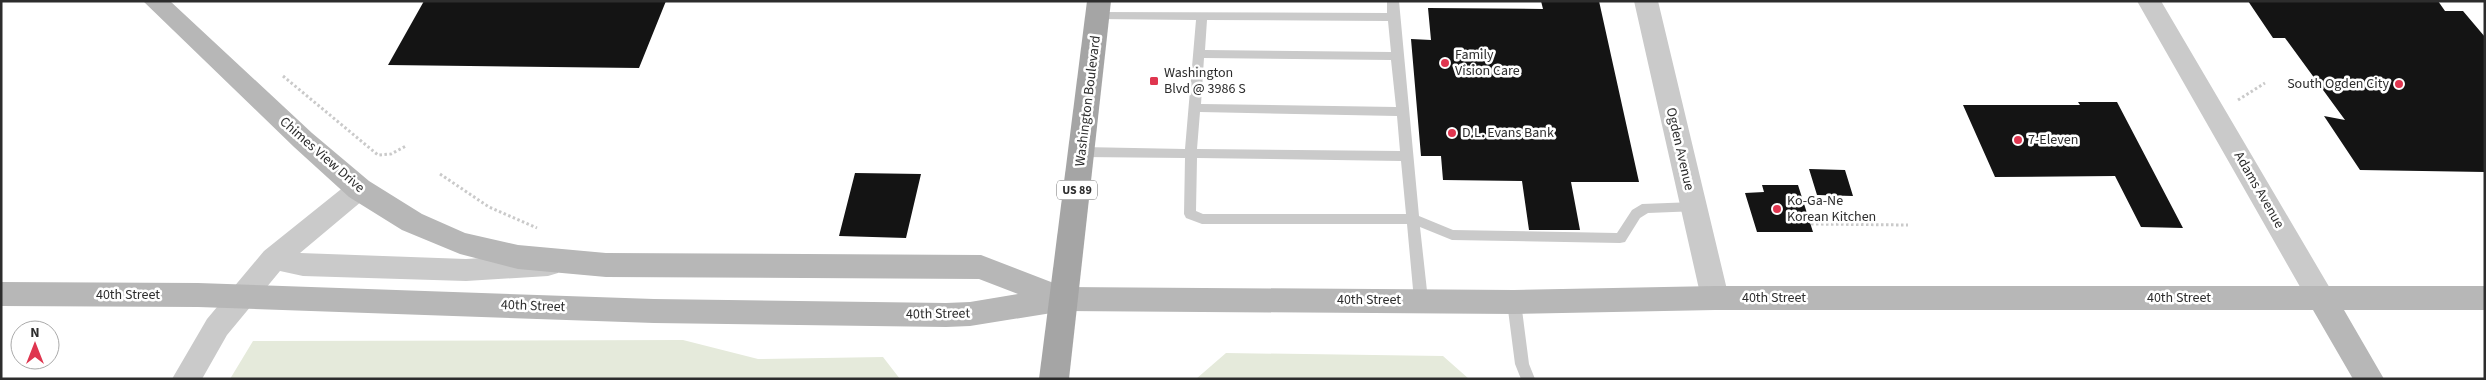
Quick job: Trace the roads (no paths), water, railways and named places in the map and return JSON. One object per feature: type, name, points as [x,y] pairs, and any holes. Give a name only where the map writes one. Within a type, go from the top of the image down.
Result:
[{"type":"main road","name":"Chimes View Drive","points":[[155,1],[289,128],[360,189],[412,222],[460,243],[518,257],[580,263]]},
{"type":"main road","name":"Washington Boulevard","points":[[1054,379],[1098,8]]},
{"type":"main road","name":"40th Street","points":[[580,263],[706,267],[981,267],[1064,299]]},
{"type":"main road","name":"40th Street","points":[[1,294],[240,297],[644,310],[946,315],[970,314],[1064,299],[1514,302],[1715,298],[2485,298]]},
{"type":"main road","name":"Adams Avenue","points":[[2321,298],[2369,379]]},
{"type":"street","name":"Ogden Avenue","points":[[1646,1],[1715,298]]},
{"type":"street","name":"Adams Avenue","points":[[2149,1],[2321,298]]},
{"type":"street","points":[[186,379],[217,326],[274,259],[360,189]]},
{"type":"street","name":"40th Street","points":[[274,259],[303,265],[466,270],[580,263]]},
{"type":"lane","points":[[1392,1],[1414,219],[1420,300]]},
{"type":"lane","points":[[1098,8],[1202,16],[1393,17]]},
{"type":"lane","points":[[1202,16],[1191,153],[1190,214],[1202,219],[1414,219],[1452,235],[1620,238],[1636,214],[1646,208],[1694,207]]},
{"type":"lane","points":[[1199,54],[1397,56]]},
{"type":"lane","points":[[1195,108],[1403,112]]},
{"type":"lane","points":[[1082,152],[1408,156]]},
{"type":"lane","points":[[1514,302],[1522,364],[1528,379]]},
{"type":"place","name":"Family Vision Care","points":[[1445,63]]},
{"type":"place","name":"Washington Blvd @ 3986 S","points":[[1154,81]]},
{"type":"place","name":"South Ogden City","points":[[2399,84]]},
{"type":"place","name":"D.L. Evans Bank","points":[[1452,133]]},
{"type":"place","name":"7-Eleven","points":[[2018,140]]},
{"type":"place","name":"Ko-Ga-Ne Korean Kitchen","points":[[1777,209]]}]
